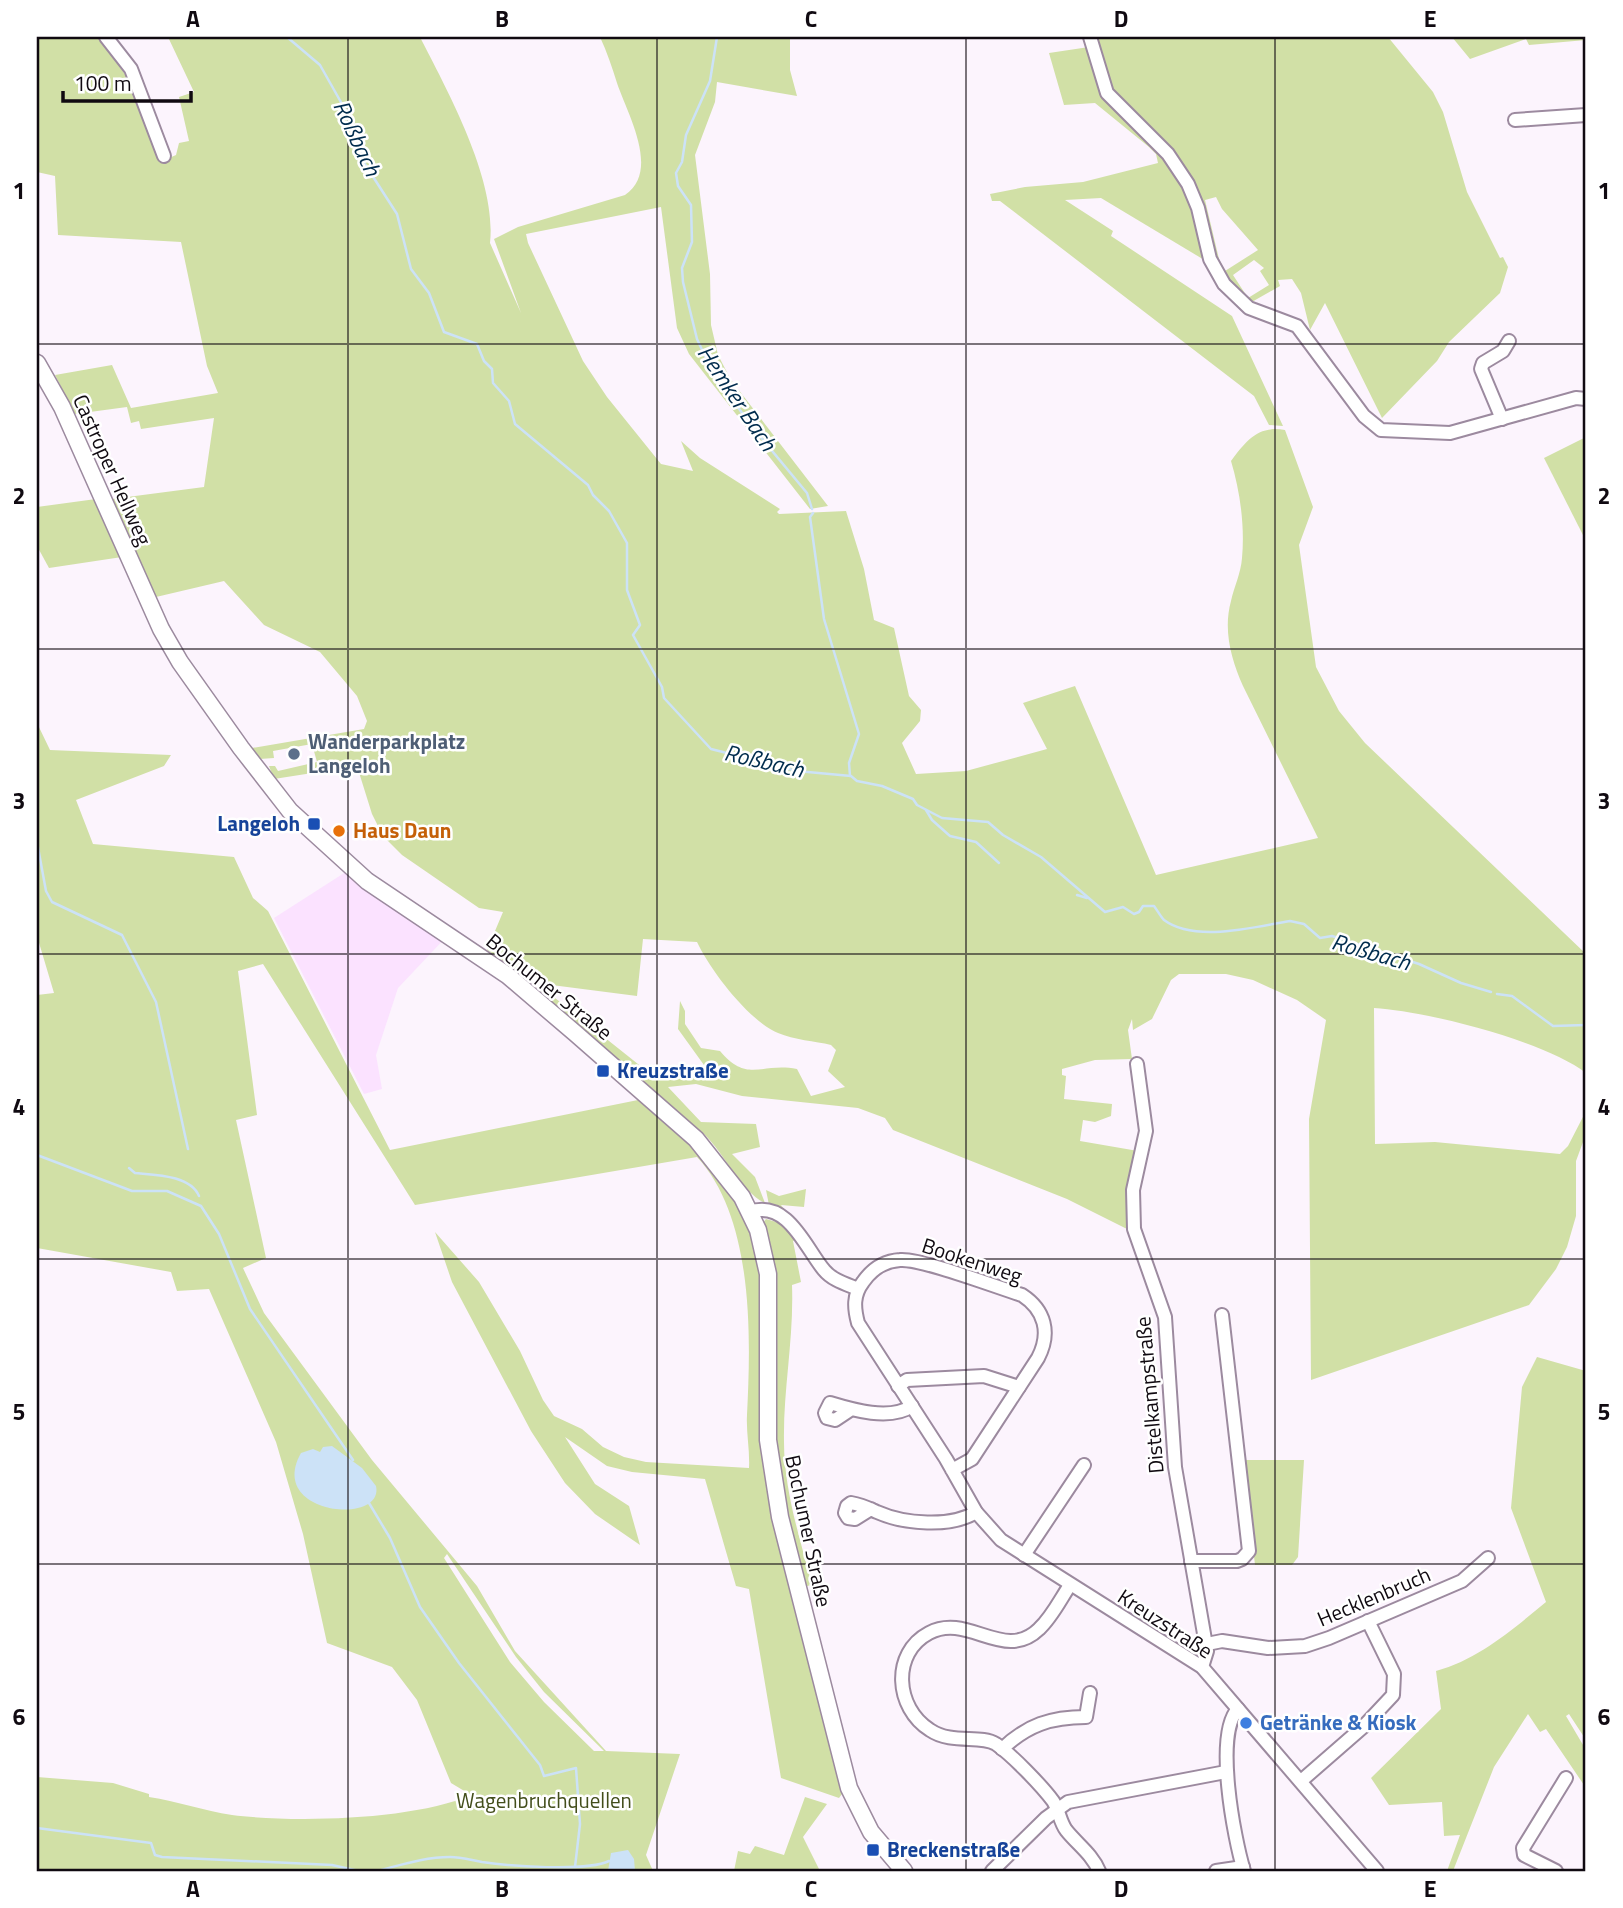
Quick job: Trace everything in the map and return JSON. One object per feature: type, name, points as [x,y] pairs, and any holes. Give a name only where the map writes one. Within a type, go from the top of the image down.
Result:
[{"type":"main road","name":"Castroper Hellweg","points":[[37,363],[62,407],[145,597]]},
{"type":"main road","name":"Bochumer Straße","points":[[145,597],[180,662],[290,811],[383,893],[507,975],[654,1101],[711,1155],[733,1182],[751,1212],[768,1274],[768,1440],[780,1517],[849,1788],[871,1832],[904,1871]]},
{"type":"street","points":[[106,37],[131,69],[164,156]]},
{"type":"street","points":[[1090,37],[1107,93],[1168,154],[1195,197],[1210,259],[1224,284],[1238,300],[1258,312],[1297,326],[1364,416],[1381,430],[1450,433],[1576,398],[1586,400]]},
{"type":"street","points":[[1515,120],[1586,115]]},
{"type":"street","points":[[1503,419],[1482,369],[1483,363],[1503,351],[1509,341]]},
{"type":"street","name":"Distelkampstraße","points":[[1138,1064],[1146,1131],[1133,1190],[1134,1229],[1165,1317],[1175,1467],[1199,1618],[1207,1644]]},
{"type":"street","points":[[751,1212],[769,1212],[781,1217],[801,1236],[828,1275],[858,1290]]},
{"type":"street","name":"Bookenweg","points":[[858,1290],[878,1267],[907,1260],[1021,1295],[1040,1311],[1045,1336],[1038,1358],[972,1459],[952,1470]]},
{"type":"street","name":"Kreuzstraße","points":[[858,1290],[855,1311],[858,1323],[952,1470],[976,1513],[1001,1540],[1202,1667],[1377,1871]]},
{"type":"street","points":[[1191,1561],[1237,1561],[1248,1551],[1222,1315]]},
{"type":"street","points":[[898,1386],[907,1380],[984,1376],[1019,1387]]},
{"type":"street","points":[[850,1410],[895,1413],[912,1406]]},
{"type":"street","points":[[1024,1555],[1084,1465]]},
{"type":"street","points":[[871,1509],[901,1519],[952,1522],[976,1513]]},
{"type":"street","name":"Hecklenbruch","points":[[1207,1644],[1222,1641],[1268,1648],[1305,1646],[1462,1581],[1488,1558]]},
{"type":"street","points":[[1070,1585],[1048,1620],[1025,1639],[1001,1642],[966,1629],[943,1628],[921,1638],[905,1659],[901,1676],[906,1702],[924,1726],[950,1739],[988,1740],[1002,1749],[1053,1802],[1064,1828],[1099,1871]]},
{"type":"street","points":[[1301,1781],[1363,1727],[1393,1695],[1394,1674],[1368,1621]]},
{"type":"street","points":[[1202,1667],[1207,1656],[1207,1644]]},
{"type":"street","points":[[1002,1749],[1034,1725],[1052,1719],[1086,1717],[1090,1693]]},
{"type":"street","points":[[1216,1871],[1243,1869],[1226,1772],[1227,1728],[1229,1718],[1238,1709]]},
{"type":"street","points":[[992,1871],[1057,1810],[1080,1798],[1226,1772]]},
{"type":"street","points":[[1556,1871],[1524,1855],[1523,1848],[1566,1778]]},
{"type":"shaded area","points":[[352,868],[448,935],[398,988],[376,1055],[382,1089],[364,1094],[274,918]]},
{"type":"green space","points":[[37,37],[100,37],[130,82],[156,154],[167,159],[176,155],[179,143],[189,141],[179,97],[194,92],[168,37],[420,37],[468,137],[486,192],[490,243],[521,313],[494,239],[518,227],[625,195],[635,185],[640,172],[638,141],[600,37],[790,37],[790,70],[797,96],[717,82],[715,102],[695,155],[710,274],[711,325],[718,355],[731,380],[828,506],[810,509],[689,354],[677,328],[661,207],[526,234],[528,243],[583,361],[607,397],[661,464],[693,471],[681,441],[700,458],[780,509],[777,512],[779,514],[846,511],[864,569],[874,620],[894,628],[909,696],[921,710],[920,721],[902,743],[916,774],[966,771],[1047,749],[1023,703],[1075,686],[1156,875],[1318,838],[1243,686],[1228,634],[1229,612],[1243,546],[1241,509],[1231,461],[1248,441],[1260,432],[1285,430],[1313,507],[1299,545],[1316,667],[1339,711],[1365,743],[1586,954],[1586,1073],[1567,1061],[1515,1039],[1453,1021],[1374,1008],[1375,1144],[1435,1142],[1560,1154],[1568,1146],[1586,1111],[1586,1134],[1576,1161],[1576,1216],[1567,1247],[1556,1269],[1529,1305],[1311,1380],[1309,1119],[1326,1020],[1297,1000],[1253,980],[1226,974],[1179,974],[1171,980],[1152,1019],[1133,1030],[1132,1019],[1128,1030],[1132,1059],[1095,1060],[1062,1069],[1062,1075],[1066,1076],[1064,1099],[1112,1104],[1111,1116],[1095,1122],[1083,1120],[1080,1141],[1138,1151],[1133,1171],[1127,1229],[1067,1199],[893,1130],[885,1118],[858,1108],[742,1096],[696,1084],[668,1087],[701,1122],[756,1124],[760,1147],[732,1154],[755,1177],[765,1203],[757,1198],[741,1182],[704,1134],[536,988],[540,986],[653,1076],[709,1072],[678,1029],[680,1001],[685,1011],[685,1024],[701,1048],[720,1051],[739,1067],[747,1069],[797,1069],[811,1096],[845,1087],[828,1071],[836,1050],[831,1045],[778,1033],[755,1018],[731,994],[697,942],[643,939],[637,996],[536,983],[487,950],[503,912],[479,908],[402,855],[383,836],[372,814],[357,766],[274,779],[269,766],[275,766],[278,771],[317,762],[312,744],[273,751],[274,758],[260,759],[252,748],[364,729],[367,721],[357,696],[320,652],[264,625],[224,581],[156,597],[112,499],[204,487],[214,418],[141,429],[139,421],[131,423],[127,407],[75,414],[55,375],[112,365],[131,408],[218,393],[207,366],[181,242],[58,235],[55,176],[37,172]]},
{"type":"green space","points":[[1094,37],[1388,37],[1433,92],[1443,112],[1467,192],[1500,258],[1503,257],[1508,267],[1500,293],[1449,342],[1437,361],[1382,418],[1325,303],[1310,330],[1301,293],[1292,279],[1278,280],[1280,286],[1250,303],[1232,287],[1215,258],[1200,197],[1115,100]],"holes":[[[1216,197],[1222,209],[1258,250],[1225,271],[1219,259],[1205,200]],[[1254,260],[1264,268],[1260,271],[1269,285],[1248,298],[1233,275]]]},
{"type":"green space","points":[[1452,37],[1586,37],[1586,40],[1529,45],[1526,39],[1470,59]]},
{"type":"green space","points":[[1089,47],[1097,76],[1167,157],[1191,200],[1206,261],[1101,198],[1065,200],[1113,231],[1111,236],[1232,316],[1283,426],[1269,425],[1254,396],[1000,201],[992,201],[990,194],[1025,187],[1083,182],[1158,163],[1156,154],[1149,147],[1095,103],[1064,105],[1049,53]]},
{"type":"green space","points":[[1586,437],[1586,541],[1544,458]]},
{"type":"green space","points":[[96,499],[122,557],[49,568],[37,546],[37,507]]},
{"type":"green space","name":"Wagenbruchquellen","points":[[37,723],[50,750],[171,755],[164,766],[76,800],[93,844],[234,857],[253,898],[268,911],[390,1150],[638,1100],[697,1148],[731,1191],[754,1237],[763,1276],[760,1423],[845,1790],[839,1798],[781,1778],[749,1589],[736,1586],[705,1479],[632,1472],[607,1466],[565,1437],[595,1484],[629,1506],[640,1545],[595,1514],[565,1483],[531,1431],[452,1282],[435,1232],[479,1282],[554,1416],[582,1429],[603,1447],[624,1457],[646,1462],[749,1468],[749,1350],[745,1280],[739,1245],[716,1182],[697,1157],[415,1205],[263,964],[238,971],[257,1115],[236,1120],[266,1258],[243,1268],[264,1313],[372,1460],[477,1586],[515,1651],[606,1751],[680,1754],[646,1855],[653,1871],[37,1871],[37,1777],[113,1783],[149,1794],[149,1797],[222,1813],[288,1819],[354,1817],[418,1810],[471,1795],[451,1783],[417,1700],[392,1667],[327,1643],[303,1534],[276,1442],[209,1289],[177,1291],[171,1272],[37,1248],[37,995],[54,993],[37,936]],"holes":[[[447,1554],[516,1657],[544,1692],[604,1751],[594,1751],[544,1702],[510,1662],[444,1558]]]},
{"type":"green space","points":[[806,1189],[804,1207],[781,1205],[787,1213],[769,1205],[766,1190],[779,1196]]},
{"type":"green space","points":[[766,1219],[780,1223],[798,1239],[793,1241],[801,1282],[792,1285],[784,1442],[790,1496],[812,1585],[807,1586],[804,1584],[775,1461],[761,1225]]},
{"type":"green space","points":[[1537,1357],[1586,1371],[1586,1740],[1569,1714],[1566,1716],[1586,1750],[1586,1788],[1546,1729],[1540,1732],[1528,1714],[1494,1767],[1453,1871],[1447,1871],[1460,1835],[1444,1836],[1442,1802],[1389,1805],[1371,1778],[1441,1709],[1436,1671],[1481,1651],[1546,1602],[1511,1508],[1522,1387]]},
{"type":"green space","points":[[1243,1460],[1304,1460],[1298,1557],[1292,1565],[1255,1565]]},
{"type":"green space","points":[[805,1797],[827,1804],[803,1837],[820,1871],[734,1871],[738,1851],[750,1854],[755,1846],[784,1855]]},
{"type":"water","points":[[332,1446],[362,1468],[376,1486],[374,1499],[363,1506],[329,1508],[312,1501],[299,1490],[295,1474],[301,1453],[313,1449],[320,1452],[323,1447]]},
{"type":"water","points":[[628,1850],[634,1859],[635,1871],[608,1871],[611,1853]]},
{"type":"waterway","name":"Roßbach","points":[[287,37],[320,65],[364,143],[361,158],[397,214],[411,269],[429,293],[444,332],[477,344],[484,361],[492,369],[493,383],[509,401],[515,424],[588,485],[593,495],[609,511],[627,543],[627,590],[640,625],[633,635],[662,687],[664,698],[711,749],[797,771],[851,776],[857,781],[882,786],[913,799],[917,805],[942,818],[988,822],[1003,835],[1041,857],[1105,912],[1123,907],[1134,914],[1143,906],[1154,906],[1164,920],[1177,927],[1208,932],[1290,921],[1304,924],[1320,938],[1332,936],[1419,964],[1461,983],[1491,992]]},
{"type":"waterway","name":"Hemker Bach","points":[[717,37],[710,81],[686,135],[682,162],[676,173],[678,186],[691,205],[692,242],[682,268],[683,282],[697,339],[710,367],[749,423],[807,493],[812,509]]},
{"type":"waterway","name":"Hemker Bach","points":[[813,513],[810,517],[824,619],[859,734],[849,763],[850,776]]},
{"type":"waterway","points":[[926,810],[932,820],[950,836],[976,842],[999,863]]},
{"type":"waterway","points":[[37,842],[46,891],[52,902],[122,935],[156,1002],[188,1149]]},
{"type":"waterway","name":"Roßbach","points":[[1077,895],[1087,898]]},
{"type":"waterway","name":"Roßbach","points":[[1497,994],[1512,996],[1553,1026],[1586,1025]]},
{"type":"waterway","points":[[37,1155],[132,1191],[167,1191],[201,1206],[219,1234],[250,1309],[353,1460]]},
{"type":"waterway","points":[[129,1168],[135,1173],[180,1180],[194,1189],[199,1196]]},
{"type":"waterway","points":[[369,1503],[390,1538],[420,1607],[459,1663],[540,1765],[544,1776],[576,1768],[580,1824],[575,1867]]},
{"type":"waterway","points":[[37,1828],[151,1843],[155,1855],[162,1857],[332,1865],[359,1871]]},
{"type":"waterway","points":[[377,1871],[440,1857],[547,1867],[583,1866],[609,1861]]},
{"type":"place","name":"Wanderparkplatz Langeloh","points":[[294,754]]},
{"type":"place","name":"Langeloh","points":[[314,824]]},
{"type":"place","name":"Haus Daun","points":[[339,831]]},
{"type":"place","name":"Kreuzstraße","points":[[603,1071]]},
{"type":"place","name":"Getränke & Kiosk","points":[[1246,1723]]},
{"type":"place","name":"Breckenstraße","points":[[873,1850]]}]
